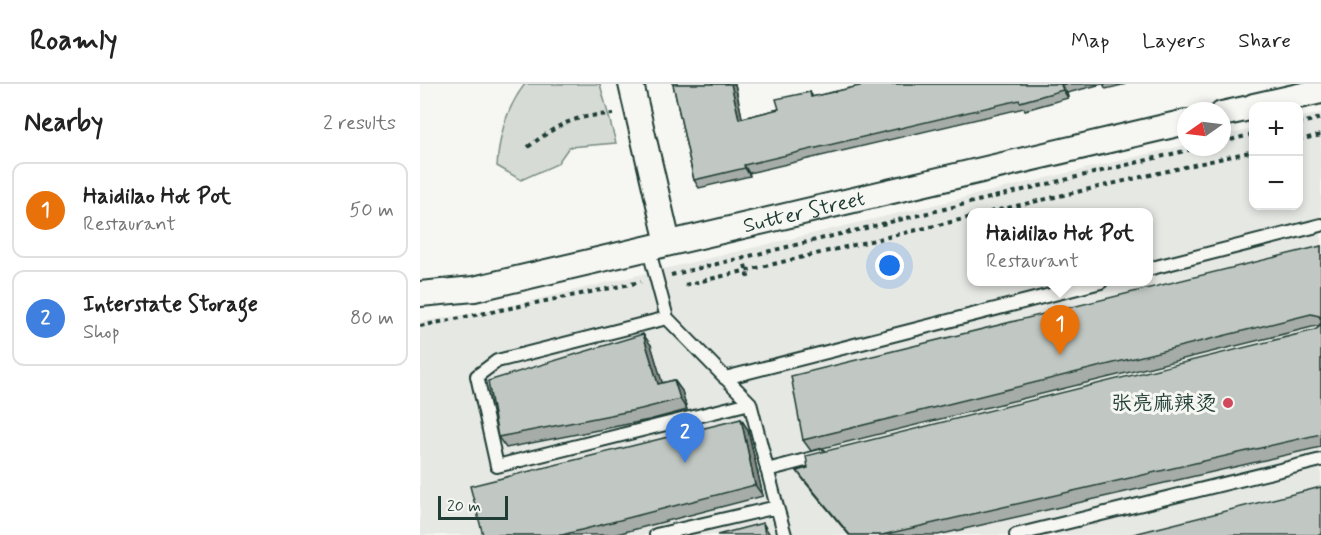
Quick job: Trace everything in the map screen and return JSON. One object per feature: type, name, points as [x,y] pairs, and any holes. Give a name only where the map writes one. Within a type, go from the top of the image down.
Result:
[{"type":"street","points":[[631,84],[658,245]]},
{"type":"street","points":[[1275,102],[1321,91]]},
{"type":"street","points":[[1231,112],[1249,108]]},
{"type":"street","name":"Sutter Street","points":[[420,294],[474,289],[1177,124]]},
{"type":"lane","points":[[1153,268],[1321,225]]},
{"type":"lane","points":[[658,245],[656,278],[667,318],[750,403],[785,535]]},
{"type":"lane","points":[[725,378],[1085,286]]},
{"type":"lane","points":[[667,318],[497,361],[477,376],[497,466],[750,403]]},
{"type":"lane","points":[[767,470],[836,453]]},
{"type":"lane","points":[[1016,535],[1321,460]]},
{"type":"lane","points":[[656,535],[777,507]]},
{"type":"path","points":[[528,147],[564,122],[587,116],[614,114]]},
{"type":"path","points":[[1303,123],[1321,118]]},
{"type":"path","points":[[1231,140],[1249,135]]},
{"type":"path","points":[[1303,139],[1321,135]]},
{"type":"path","points":[[1011,208],[1249,152]]},
{"type":"path","points":[[420,326],[656,278],[1177,153]]},
{"type":"path","points":[[685,285],[967,218]]},
{"type":"path","points":[[741,248],[749,281]]},
{"type":"shaded area","points":[[525,84],[600,84],[616,143],[569,147],[557,164],[521,180],[497,166],[508,113]]},
{"type":"shaded area","points":[[1321,113],[1321,535],[420,535],[420,322],[487,311],[1177,147],[1177,156],[1231,156],[1231,134],[1249,130],[1249,210],[1303,210],[1303,117]]},
{"type":"building","points":[[673,84],[731,84],[739,119],[779,109],[776,99],[810,92],[811,97],[868,84],[1065,84],[1061,85],[1063,90],[1020,102],[1019,100],[744,165],[745,168],[694,180]]},
{"type":"building","points":[[1321,246],[1321,320],[1319,316],[1311,314],[803,440],[791,376]]},
{"type":"building","name":"张亮麻辣烫","points":[[1321,322],[1321,434],[882,535],[850,535],[797,471],[808,468],[806,456],[1315,330]]},
{"type":"building","points":[[643,334],[658,384],[674,380],[680,399],[641,409],[498,437],[488,381]]},
{"type":"building","points":[[741,419],[755,485],[562,535],[483,535],[470,486]]},
{"type":"building","points":[[1321,487],[1321,535],[1130,535]]},
{"type":"building","points":[[763,523],[765,535],[717,535]]},
{"type":"place","name":"Haidilao Hot Pot","points":[[1060,355]]},
{"type":"place","name":"张亮麻辣烫","points":[[1228,403]]},
{"type":"place","name":"Interstate Storage","points":[[685,463]]}]
